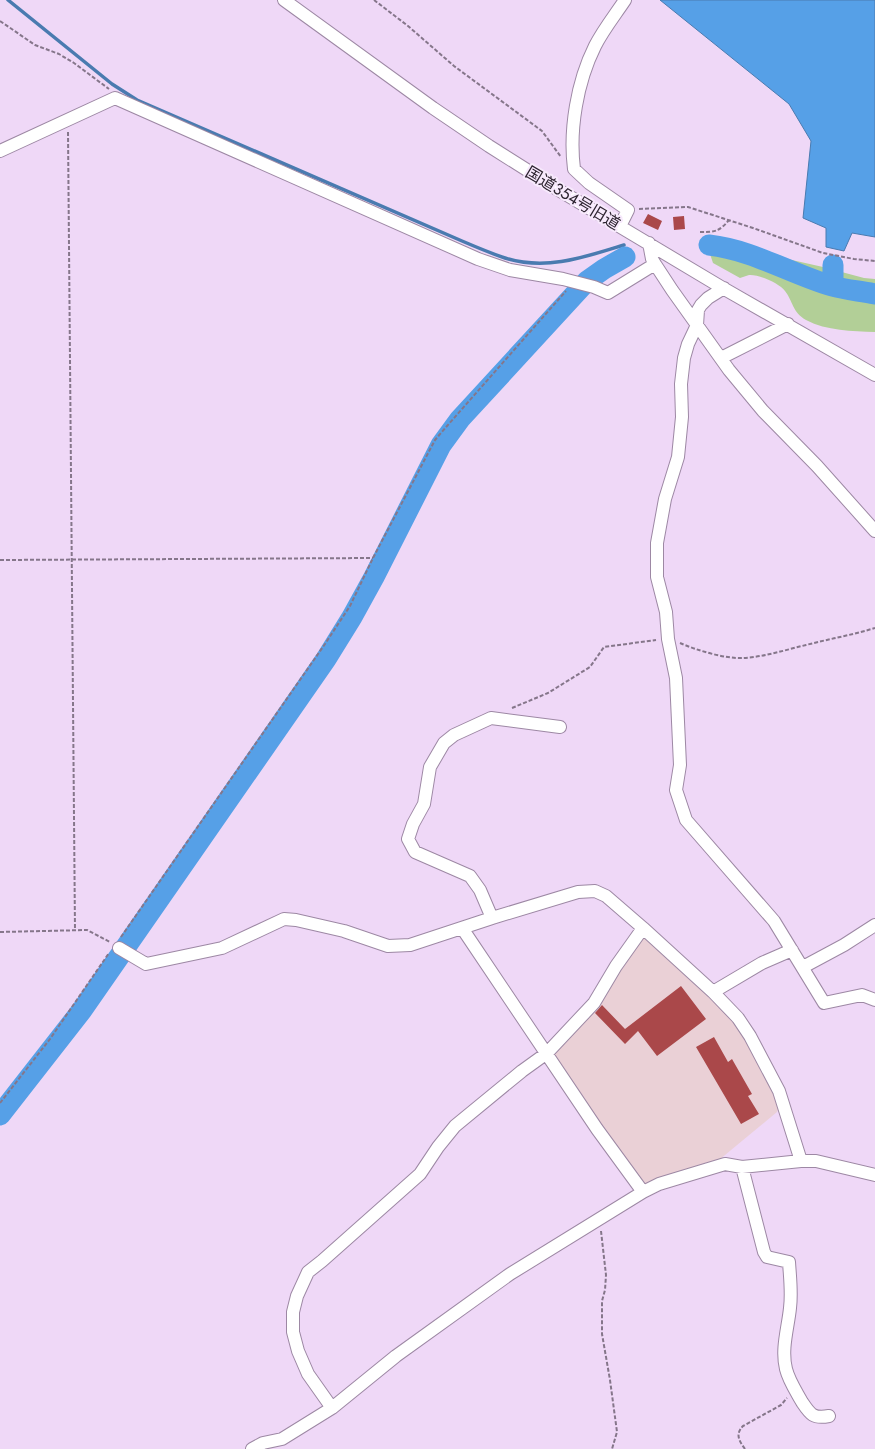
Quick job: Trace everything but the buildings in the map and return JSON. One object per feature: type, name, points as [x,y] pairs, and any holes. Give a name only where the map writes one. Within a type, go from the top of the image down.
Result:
[{"type":"street","name":"国道354号旧道","points":[[284,0],[427,104],[489,146],[557,189],[875,375]]},
{"type":"street","points":[[620,226],[628,210],[589,183],[574,169],[572,139],[579,91],[588,61],[595,45],[608,23],[625,0]]},
{"type":"street","points":[[0,151],[114,98],[478,259],[510,270],[563,279],[594,287],[608,293],[655,264]]},
{"type":"street","points":[[650,244],[652,258],[655,264],[720,358],[764,411],[817,466],[875,531]]},
{"type":"street","points":[[724,288],[708,298],[698,310],[697,325],[688,344],[684,358],[681,384],[682,417],[678,457],[665,499],[657,543],[657,577],[666,612],[668,639],[676,685],[680,765],[676,790],[686,820],[774,921],[824,1003],[862,995],[875,1000]]},
{"type":"street","points":[[720,358],[788,324]]},
{"type":"street","points":[[492,918],[480,890],[470,876],[415,852],[408,839],[413,824],[424,804],[430,767],[444,743],[454,735],[491,718],[560,727]]},
{"type":"street","points":[[120,949],[146,964],[222,948],[284,919],[296,920],[344,931],[388,946],[410,946],[492,918],[578,892],[595,891],[606,896],[643,928],[713,992],[738,1018],[750,1036],[779,1091],[801,1160]]},
{"type":"street","points":[[803,967],[844,945],[875,925]]},
{"type":"street","points":[[462,928],[598,1129],[643,1192]]},
{"type":"street","points":[[332,1408],[308,1374],[298,1351],[293,1332],[293,1312],[297,1296],[308,1272],[420,1174],[438,1147],[455,1126],[522,1071],[547,1053],[594,1003],[616,966],[643,928]]},
{"type":"street","points":[[713,992],[762,963],[792,950]]},
{"type":"street","points":[[252,1449],[263,1443],[282,1439],[332,1408],[396,1356],[510,1274],[643,1192],[659,1184],[725,1164],[742,1167],[801,1160],[816,1161],[875,1175]]},
{"type":"street","points":[[742,1167],[764,1252],[767,1257],[789,1262],[791,1293],[785,1349],[786,1368],[794,1390],[808,1412],[821,1418],[829,1416]]},
{"type":"path","points":[[374,0],[408,26],[454,66],[542,131],[564,161],[574,169]]},
{"type":"path","points":[[0,21],[35,45],[59,54],[74,63],[108,88],[114,98]]},
{"type":"path","points":[[68,119],[75,931]]},
{"type":"path","points":[[628,210],[688,207],[823,253],[854,259],[875,261]]},
{"type":"path","points":[[700,232],[714,232],[721,230],[729,220]]},
{"type":"path","points":[[0,1102],[120,949],[326,644],[350,606],[373,558],[435,440],[576,283]]},
{"type":"path","points":[[0,560],[373,558]]},
{"type":"path","points":[[512,708],[548,693],[590,667],[604,647],[668,639],[694,649],[742,658],[775,654],[875,628]]},
{"type":"path","points":[[0,932],[86,930],[120,949]]},
{"type":"path","points":[[599,1220],[605,1256],[606,1275],[605,1290],[602,1301],[602,1334],[617,1432],[612,1449]]},
{"type":"path","points":[[744,1449],[739,1441],[738,1434],[743,1426],[781,1405],[794,1390]]},
{"type":"shaded area","points":[[646,936],[729,1013],[756,1050],[779,1107],[777,1112],[719,1160],[647,1185],[641,1184],[552,1053],[641,937]]},
{"type":"green space","points":[[709,239],[726,239],[783,258],[864,278],[875,279],[875,332],[849,331],[831,328],[814,324],[806,320],[798,314],[788,295],[778,285],[753,275],[740,278],[713,263],[710,254]]},
{"type":"water","points":[[660,0],[875,0],[875,237],[852,233],[844,251],[826,247],[826,228],[803,218],[811,141],[789,104]]},
{"type":"waterway","points":[[8,0],[112,84],[137,100],[483,250],[520,262],[550,263],[580,258],[624,245]]},
{"type":"waterway","points":[[709,245],[741,252],[832,286],[875,294]]},
{"type":"waterway","points":[[0,1115],[82,1010],[326,659],[352,617],[374,577],[441,445],[460,419],[587,281],[625,257]]},
{"type":"waterway","points":[[833,265],[833,286]]}]
